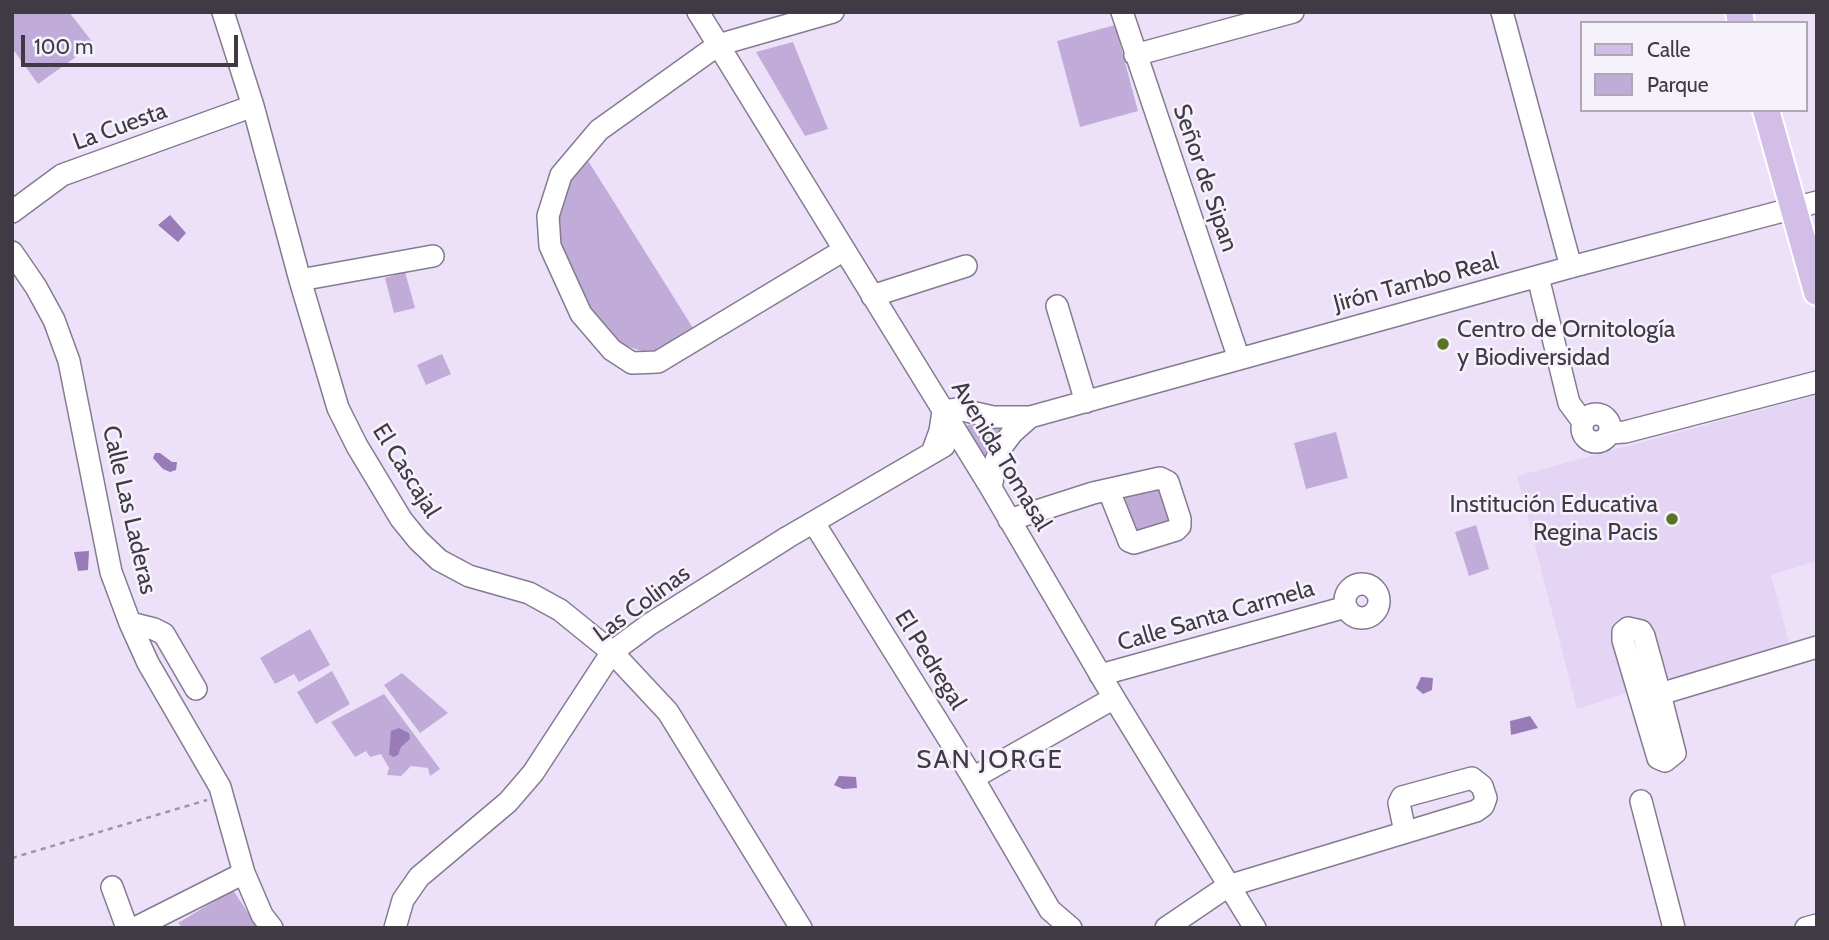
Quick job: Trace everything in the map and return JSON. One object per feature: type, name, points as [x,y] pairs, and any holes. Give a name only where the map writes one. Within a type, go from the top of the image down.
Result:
[{"type":"main road","points":[[1767,112],[1805,205],[1817,292]]},
{"type":"street","name":"El Cascajal","points":[[223,12],[253,106],[338,408],[401,519],[439,560],[469,576],[529,593],[561,610],[611,652],[668,712],[801,928]]},
{"type":"street","name":"Avenida Tomasal","points":[[698,12],[959,437],[1100,675],[1255,928]]},
{"type":"street","points":[[833,12],[718,45],[599,130],[561,175],[548,216],[550,246],[581,314],[612,350],[632,363],[659,362],[844,250]]},
{"type":"street","name":"Señor de Sipan","points":[[1122,12],[1239,359]]},
{"type":"street","points":[[1135,55],[1293,12]]},
{"type":"street","points":[[1503,12],[1571,267]]},
{"type":"street","name":"La Cuesta","points":[[12,212],[62,175],[253,106]]},
{"type":"street","name":"Jirón Tambo Real","points":[[943,411],[958,409],[993,417],[1030,417],[1805,205]]},
{"type":"street","name":"Calle Las Laderas","points":[[12,252],[54,320],[69,360],[111,572],[130,623],[148,663],[198,747],[222,796],[244,873],[262,915],[272,928]]},
{"type":"street","points":[[300,280],[433,256]]},
{"type":"street","points":[[872,296],[966,265]]},
{"type":"street","points":[[1538,277],[1569,403],[1583,422],[1590,415],[1600,414],[1608,419],[1609,432],[1625,432],[1817,382]]},
{"type":"street","points":[[1057,306],[1086,402]]},
{"type":"street","points":[[932,453],[940,431],[943,411]]},
{"type":"street","points":[[990,488],[996,460],[1003,445],[1030,417]]},
{"type":"street","name":"Las Colinas","points":[[395,928],[403,900],[419,877],[508,802],[533,773],[611,652],[650,624],[959,437]]},
{"type":"street","points":[[1009,520],[1093,493],[1109,491]]},
{"type":"street","name":"El Pedregal","points":[[814,523],[973,778],[1050,909],[1071,928]]},
{"type":"street","name":"Calle Santa Carmela","points":[[1100,675],[1346,607]]},
{"type":"street","points":[[130,623],[164,634],[196,690]]},
{"type":"street","points":[[1629,628],[1641,631],[1644,636],[1660,694],[1675,753],[1665,761],[1658,758],[1623,640],[1623,632],[1629,628]]},
{"type":"street","points":[[1660,694],[1817,647]]},
{"type":"street","points":[[973,778],[1114,698]]},
{"type":"street","points":[[1641,801],[1674,928]]},
{"type":"street","points":[[1166,928],[1228,886],[1405,832]]},
{"type":"street","points":[[135,928],[244,873]]},
{"type":"street","points":[[112,887],[127,928]]},
{"type":"street","points":[[1806,928],[1817,925]]},
{"type":"path","points":[[12,858],[222,796]]},
{"type":"shaded area","points":[[170,215],[186,233],[178,242],[158,225]]},
{"type":"shaded area","name":"Institución Educativa Regina Pacis","points":[[1817,395],[1817,561],[1771,575],[1789,642],[1577,709],[1517,476]]},
{"type":"shaded area","points":[[155,453],[177,462],[176,470],[170,472],[163,469],[153,458]]},
{"type":"shaded area","points":[[89,551],[88,570],[78,571],[74,552]]},
{"type":"shaded area","points":[[1421,677],[1433,678],[1432,690],[1423,694],[1416,688]]},
{"type":"shaded area","points":[[1530,716],[1538,728],[1511,735],[1510,721]]},
{"type":"shaded area","points":[[399,728],[409,733],[410,739],[401,747],[398,755],[393,757],[389,754],[391,731]]},
{"type":"shaded area","points":[[839,776],[856,777],[857,788],[843,789],[834,785]]},
{"type":"green space","points":[[16,12],[69,12],[94,44],[38,84],[12,48],[12,16]]},
{"type":"green space","points":[[1115,25],[1138,111],[1080,127],[1057,41]]},
{"type":"green space","points":[[793,42],[828,129],[805,136],[756,52]]},
{"type":"green space","points":[[587,159],[693,328],[657,350],[642,351],[626,346],[602,331],[582,305],[554,236],[554,216],[573,170]]},
{"type":"green space","points":[[405,272],[415,308],[394,313],[385,278]]},
{"type":"green space","points":[[442,354],[451,374],[426,385],[417,365]]},
{"type":"green space","points":[[972,424],[1012,428],[985,459],[962,427]]},
{"type":"green space","points":[[1336,432],[1348,478],[1306,489],[1294,443]]},
{"type":"green space","points":[[1164,483],[1176,524],[1132,537],[1120,497]]},
{"type":"green space","points":[[1476,525],[1489,569],[1469,576],[1455,532]]},
{"type":"green space","points":[[310,629],[330,665],[299,682],[294,674],[275,684],[260,658]]},
{"type":"green space","points":[[332,671],[350,704],[316,724],[297,692]]},
{"type":"green space","points":[[402,673],[448,713],[420,733],[384,685]]},
{"type":"green space","points":[[384,694],[440,769],[430,776],[428,768],[411,766],[401,776],[387,775],[389,768],[381,754],[370,757],[366,751],[355,757],[331,722]]},
{"type":"green space","points":[[233,890],[258,928],[183,928],[178,923]]},
{"type":"place","name":"Centro de Ornitología y Biodiversidad","points":[[1443,344]]},
{"type":"place","name":"Institución Educativa Regina Pacis","points":[[1672,519]]},
{"type":"district","name":"SAN JORGE","points":[[990,760]]}]
